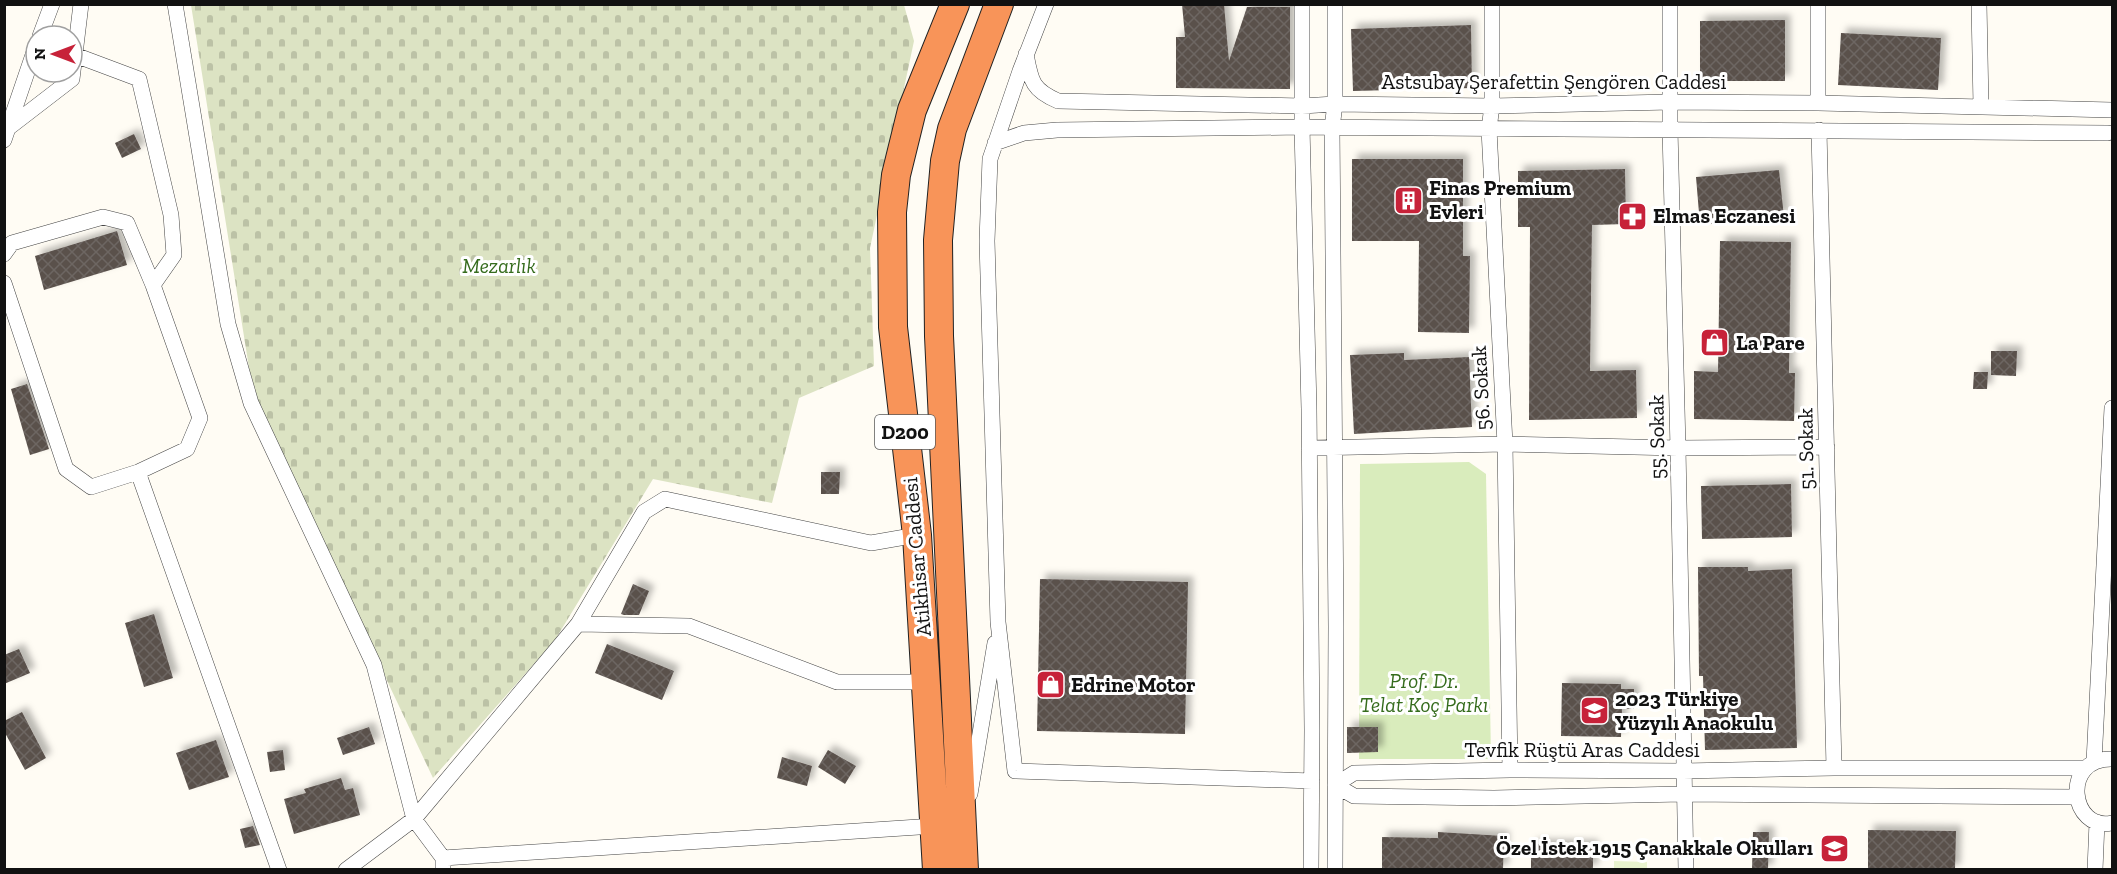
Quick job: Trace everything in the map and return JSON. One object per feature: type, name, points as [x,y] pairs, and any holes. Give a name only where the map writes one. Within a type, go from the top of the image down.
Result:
[{"type":"highway","name":"Atikhisar Caddesi","points":[[937,870],[917,535],[893,327],[892,213],[896,175],[912,110],[954,4]]},
{"type":"highway","name":"Atikhisar Caddesi","points":[[964,870],[939,348],[938,240],[940,201],[952,129],[999,4]]},
{"type":"street","points":[[44,24],[52,4]]},
{"type":"street","points":[[79,24],[81,4]]},
{"type":"street","points":[[175,4],[228,324],[251,403],[374,664],[414,819],[443,864],[934,826]]},
{"type":"street","points":[[1046,4],[1026,54],[990,159],[987,241],[998,622],[1015,771],[1312,781]]},
{"type":"street","points":[[1302,4],[1302,127],[1309,447],[1311,870]]},
{"type":"street","points":[[1335,4],[1335,104],[1332,128],[1336,626],[1335,870]]},
{"type":"street","name":"56. Sokak","points":[[1492,4],[1490,129],[1505,444],[1510,770]]},
{"type":"street","name":"55. Sokak","points":[[1670,4],[1670,129],[1686,870]]},
{"type":"street","points":[[1818,4],[1818,103]]},
{"type":"street","points":[[1979,4],[1981,106]]},
{"type":"street","name":"Astsubay Şerafettin Şengören Caddesi","points":[[1026,54],[1033,84],[1044,94],[1058,101],[1302,106],[1335,104],[1492,106],[1671,102],[1818,103],[2112,110]]},
{"type":"street","points":[[84,58],[139,79],[171,215],[174,255],[153,285]]},
{"type":"street","points":[[6,135],[24,82]]},
{"type":"street","points":[[6,135],[66,84]]},
{"type":"street","points":[[995,143],[1024,133],[1057,130],[1302,127],[1819,130],[2110,140],[2112,117]]},
{"type":"street","name":"51. Sokak","points":[[1819,130],[1834,768]]},
{"type":"street","points":[[4,254],[12,243],[103,217],[127,223],[153,285],[200,418],[187,449],[138,472],[91,487],[66,469],[4,283]]},
{"type":"street","points":[[2095,870],[2105,823],[2088,816],[2080,808],[2077,786],[2080,776],[2090,765],[2112,408]]},
{"type":"street","points":[[1309,447],[1505,444],[1678,448],[1827,447]]},
{"type":"street","points":[[138,472],[279,870]]},
{"type":"street","points":[[346,870],[414,819],[578,624],[644,512],[665,499],[871,543],[917,535]]},
{"type":"street","points":[[962,818],[971,789],[998,622]]},
{"type":"street","points":[[578,624],[689,626],[837,682],[927,682]]},
{"type":"street","name":"Tevfik Rüştü Aras Caddesi","points":[[2077,797],[1683,794],[1494,798],[1353,796],[1335,785],[1353,773],[2090,765],[2112,759]]},
{"type":"green space","name":"Mezarlık","points":[[191,5],[904,5],[914,41],[870,248],[874,366],[799,398],[772,503],[653,479],[555,640],[433,778],[254,399]]},
{"type":"green space","name":"Prof. Dr. Telat Koç Parkı","points":[[1469,462],[1486,474],[1491,759],[1359,759],[1360,464]]},
{"type":"green space","points":[[1614,861],[1647,862],[1647,869],[1614,869]]},
{"type":"building","points":[[1182,4],[1224,4],[1229,61],[1247,7],[1290,7],[1290,89],[1176,88],[1176,37],[1185,37]]},
{"type":"building","points":[[1785,20],[1785,81],[1700,81],[1700,21]]},
{"type":"building","points":[[1471,25],[1472,88],[1353,91],[1351,29]]},
{"type":"building","points":[[1841,33],[1941,38],[1938,90],[1838,85]]},
{"type":"building","points":[[134,134],[141,149],[122,158],[115,143]]},
{"type":"building","name":"Finas Premium Evleri","points":[[1352,159],[1463,159],[1463,256],[1470,256],[1469,333],[1418,332],[1419,241],[1352,241]]},
{"type":"building","points":[[1625,169],[1626,224],[1592,225],[1590,371],[1636,370],[1637,418],[1529,420],[1530,227],[1518,227],[1518,171]]},
{"type":"building","points":[[1779,170],[1784,217],[1700,225],[1696,177]]},
{"type":"building","points":[[117,231],[127,265],[44,290],[35,256]]},
{"type":"building","points":[[1720,241],[1791,242],[1789,373],[1795,373],[1794,421],[1694,419],[1694,371],[1718,372]]},
{"type":"building","points":[[1991,351],[2017,351],[2016,376],[1991,375]]},
{"type":"building","points":[[1404,353],[1404,360],[1469,357],[1472,427],[1354,434],[1350,355]]},
{"type":"building","points":[[1974,372],[1988,372],[1987,389],[1973,389]]},
{"type":"building","points":[[27,384],[49,449],[30,455],[11,389]]},
{"type":"building","points":[[821,472],[840,472],[839,494],[821,494]]},
{"type":"building","points":[[1791,484],[1792,537],[1702,539],[1701,486]]},
{"type":"building","points":[[1698,567],[1748,567],[1748,571],[1792,569],[1797,748],[1705,750],[1703,676],[1699,676]]},
{"type":"building","points":[[1040,579],[1188,582],[1185,734],[1037,731]]},
{"type":"building","points":[[633,584],[649,591],[639,615],[621,614]]},
{"type":"building","points":[[154,614],[173,678],[144,687],[125,623]]},
{"type":"building","points":[[607,644],[674,671],[662,700],[595,673]]},
{"type":"building","points":[[19,649],[30,673],[4,684],[4,655]]},
{"type":"building","points":[[1562,683],[1621,684],[1621,689],[1634,689],[1634,709],[1622,709],[1621,737],[1561,736]]},
{"type":"building","points":[[22,712],[46,758],[25,770],[4,731],[4,721]]},
{"type":"building","points":[[369,727],[375,744],[343,755],[337,738]]},
{"type":"building","points":[[1347,727],[1378,727],[1378,752],[1347,753]]},
{"type":"building","points":[[216,740],[229,777],[189,790],[176,753]]},
{"type":"building","points":[[283,750],[285,770],[270,772],[267,752]]},
{"type":"building","points":[[828,750],[856,766],[845,784],[818,767]]},
{"type":"building","points":[[782,757],[812,766],[807,786],[777,778]]},
{"type":"building","points":[[341,778],[345,790],[353,788],[360,815],[294,834],[284,799],[306,793],[304,789]]},
{"type":"building","points":[[253,826],[260,845],[245,848],[240,829]]},
{"type":"building","points":[[1868,830],[1956,831],[1955,870],[1868,870]]},
{"type":"building","points":[[1438,832],[1504,836],[1503,870],[1382,870],[1382,837],[1438,838]]},
{"type":"building","points":[[1753,832],[1769,832],[1768,870],[1752,870]]},
{"type":"building","points":[[1531,844],[1593,845],[1593,870],[1531,870]]},
{"type":"place","name":"Finas Premium Evleri","points":[[1408,200]]},
{"type":"place","name":"Elmas Eczanesi","points":[[1632,216]]},
{"type":"place","name":"La Pare","points":[[1715,343]]},
{"type":"place","name":"Edrine Motor","points":[[1050,685]]},
{"type":"place","name":"2023 Türkiye Yüzyılı Anaokulu","points":[[1594,711]]},
{"type":"place","name":"Özel İstek 1915 Çanakkale Okulları","points":[[1834,848]]}]
